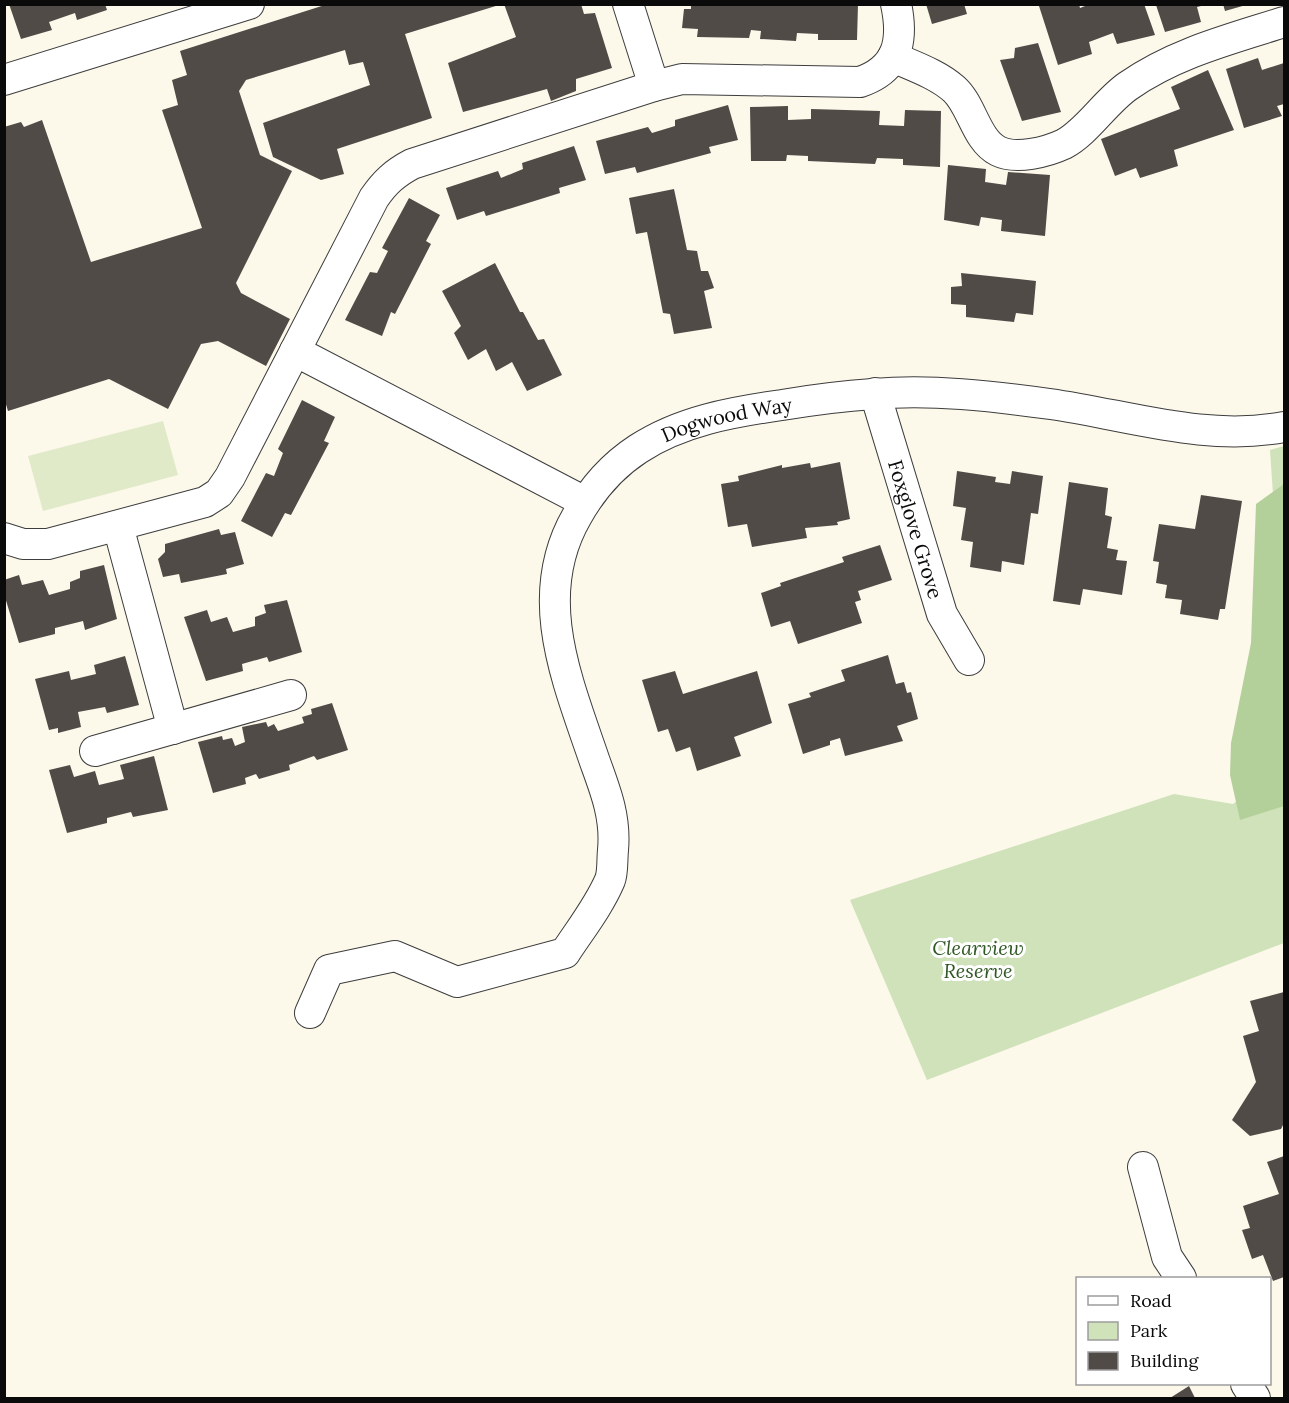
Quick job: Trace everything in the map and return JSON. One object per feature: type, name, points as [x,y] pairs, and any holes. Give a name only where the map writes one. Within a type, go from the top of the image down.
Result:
[{"type":"street","points":[[4,80],[249,4]]},
{"type":"street","points":[[628,4],[654,86]]},
{"type":"street","points":[[4,538],[23,544],[48,544],[204,502],[219,493],[231,477],[374,198],[391,177],[412,164],[654,86],[700,78],[860,82],[881,73],[893,57],[899,31],[896,4]]},
{"type":"street","points":[[893,57],[954,89],[964,101],[987,142],[995,150],[1016,155],[1049,150],[1076,137],[1111,99],[1177,58],[1284,22]]},
{"type":"street","points":[[295,351],[585,502]]},
{"type":"street","name":"Dogwood Way","points":[[310,1013],[329,970],[395,956],[457,982],[565,953],[611,879],[614,822],[562,663],[553,617],[558,564],[565,540],[585,502],[617,464],[638,448],[700,421],[743,410],[875,393],[936,393],[1050,404],[1221,433],[1259,432],[1284,427]]},
{"type":"street","name":"Foxglove Grove","points":[[875,393],[942,614],[969,660]]},
{"type":"street","points":[[118,526],[173,729]]},
{"type":"street","points":[[95,751],[291,695]]},
{"type":"street","points":[[1143,1167],[1167,1257],[1180,1277]]},
{"type":"street","points":[[1247,1385],[1255,1398]]},
{"type":"green space","points":[[163,421],[178,475],[43,511],[28,456]]},
{"type":"green space","points":[[1284,446],[1284,656],[1270,450]]},
{"type":"green space","points":[[1284,484],[1284,806],[1240,820],[1230,775],[1231,743],[1251,643],[1256,504]]},
{"type":"green space","name":"Clearview Reserve","points":[[1284,689],[1284,943],[927,1080],[850,900],[1174,794],[1233,804],[1282,766]]},
{"type":"building","points":[[9,4],[105,4],[107,10],[77,20],[75,13],[49,22],[52,30],[21,39]]},
{"type":"building","points":[[328,4],[499,5],[405,34],[432,118],[337,149],[344,174],[321,180],[273,157],[263,123],[370,85],[363,62],[349,65],[345,50],[246,80],[239,91],[260,155],[292,171],[236,283],[241,293],[290,319],[266,366],[218,341],[201,344],[168,409],[109,379],[8,411],[4,398],[4,127],[21,122],[24,127],[42,120],[91,262],[202,228],[162,110],[178,105],[172,80],[187,75],[180,51]]},
{"type":"building","points":[[504,4],[581,4],[584,14],[595,13],[612,68],[576,79],[576,91],[551,101],[547,89],[463,112],[448,63],[516,37]]},
{"type":"building","points":[[691,4],[858,4],[857,40],[818,40],[818,34],[797,33],[796,41],[760,39],[761,31],[751,30],[749,38],[697,37],[698,29],[682,28],[684,9],[691,9]]},
{"type":"building","points":[[926,4],[964,4],[967,14],[932,24]]},
{"type":"building","points":[[1079,4],[1080,8],[1090,4],[1144,4],[1155,35],[1117,44],[1113,33],[1089,42],[1092,54],[1058,65],[1039,6]]},
{"type":"building","points":[[1223,4],[1246,4],[1246,5],[1225,11]]},
{"type":"building","points":[[1156,5],[1205,5],[1197,7],[1201,22],[1165,32]]},
{"type":"building","points":[[1038,43],[1061,112],[1022,121],[1000,60],[1014,58],[1015,48]]},
{"type":"building","points":[[1258,58],[1262,70],[1284,63],[1284,104],[1277,106],[1282,116],[1244,128],[1226,69]]},
{"type":"building","points":[[1208,70],[1234,130],[1174,150],[1178,166],[1140,178],[1136,168],[1115,176],[1101,139],[1180,109],[1171,87]]},
{"type":"building","points":[[728,105],[738,140],[709,147],[711,153],[637,173],[635,167],[605,174],[596,141],[648,127],[652,133],[675,126],[675,120]]},
{"type":"building","points":[[788,106],[788,120],[811,119],[811,109],[880,111],[879,125],[904,126],[905,110],[941,111],[940,167],[903,165],[903,159],[877,158],[875,164],[808,161],[808,156],[787,155],[786,161],[751,161],[750,107]]},
{"type":"building","points":[[574,146],[586,180],[559,188],[560,193],[486,216],[484,211],[457,220],[446,188],[498,171],[501,178],[523,169],[522,163]]},
{"type":"building","points":[[948,165],[986,169],[985,182],[1006,185],[1008,172],[1050,175],[1045,236],[1001,231],[1002,220],[981,217],[979,226],[944,220]]},
{"type":"building","points":[[674,189],[687,250],[697,251],[701,271],[708,271],[714,288],[704,291],[712,328],[674,334],[670,314],[663,313],[647,232],[636,234],[629,198]]},
{"type":"building","points":[[409,198],[440,215],[426,241],[431,244],[395,314],[391,312],[382,336],[345,320],[370,272],[377,273],[388,251],[382,248]]},
{"type":"building","points":[[495,263],[520,312],[523,312],[538,340],[544,339],[562,375],[527,391],[512,362],[496,371],[486,349],[468,360],[454,333],[461,326],[442,291]]},
{"type":"building","points":[[961,273],[1036,281],[1033,315],[1016,313],[1014,322],[966,317],[966,305],[951,304],[951,287],[962,286]]},
{"type":"building","points":[[302,400],[335,417],[324,441],[329,443],[291,515],[285,513],[272,537],[241,521],[266,473],[274,476],[283,453],[278,449]]},
{"type":"building","points":[[840,462],[850,519],[837,522],[838,525],[805,528],[807,538],[752,547],[747,524],[728,527],[721,484],[739,481],[738,476],[782,465],[782,468],[810,463],[811,468]]},
{"type":"building","points":[[957,471],[996,477],[995,482],[1010,484],[1012,471],[1043,476],[1038,514],[1031,513],[1024,565],[1002,561],[1001,572],[970,567],[973,542],[961,540],[966,508],[953,506]]},
{"type":"building","points":[[1069,482],[1108,488],[1105,515],[1112,517],[1107,548],[1118,550],[1116,560],[1127,561],[1122,595],[1083,589],[1080,605],[1053,601]]},
{"type":"building","points":[[1201,495],[1242,501],[1225,609],[1220,609],[1218,620],[1180,614],[1182,600],[1165,598],[1167,585],[1156,583],[1159,562],[1153,561],[1159,524],[1195,529]]},
{"type":"building","points":[[219,529],[221,535],[235,532],[244,564],[226,569],[227,574],[181,583],[179,574],[163,577],[158,559],[165,552],[165,544]]},
{"type":"building","points":[[880,545],[892,580],[858,591],[861,600],[855,602],[862,623],[798,644],[790,621],[771,627],[761,593],[781,586],[780,583],[844,562],[842,557]]},
{"type":"building","points":[[104,565],[117,619],[85,630],[83,621],[55,628],[55,634],[19,643],[4,594],[4,580],[19,575],[22,585],[43,580],[49,595],[70,589],[70,582],[80,578],[80,571]]},
{"type":"building","points":[[287,600],[302,652],[269,662],[267,657],[242,664],[243,671],[206,681],[184,617],[207,610],[211,622],[227,617],[233,632],[255,626],[255,617],[266,613],[264,605]]},
{"type":"building","points":[[888,655],[896,684],[904,682],[907,693],[911,692],[918,719],[897,726],[903,741],[845,756],[840,738],[830,741],[830,745],[803,754],[788,704],[811,697],[809,693],[845,681],[841,670]]},
{"type":"building","points":[[125,656],[139,705],[107,713],[105,707],[78,712],[81,727],[58,733],[58,728],[49,730],[35,679],[69,671],[71,680],[96,674],[94,665]]},
{"type":"building","points":[[675,671],[683,694],[757,671],[772,723],[734,737],[741,756],[697,771],[690,747],[676,752],[668,729],[658,732],[642,680]]},
{"type":"building","points":[[332,703],[348,750],[317,760],[314,756],[289,765],[290,770],[259,779],[256,774],[245,778],[246,784],[213,793],[198,742],[222,736],[223,740],[232,738],[235,746],[245,742],[242,727],[266,722],[268,727],[274,724],[278,731],[304,723],[302,717],[312,714],[311,709]]},
{"type":"building","points":[[154,756],[168,810],[133,817],[131,812],[107,818],[107,823],[67,833],[49,770],[70,765],[74,777],[95,771],[99,785],[124,779],[120,765]]},
{"type":"building","points":[[1284,992],[1284,1123],[1281,1129],[1250,1136],[1232,1120],[1256,1082],[1243,1036],[1259,1031],[1250,1001]]},
{"type":"building","points":[[1284,1156],[1284,1277],[1273,1281],[1263,1255],[1252,1259],[1242,1230],[1250,1228],[1243,1206],[1279,1194],[1267,1162]]},
{"type":"building","points":[[1189,1386],[1195,1398],[1170,1398]]}]
